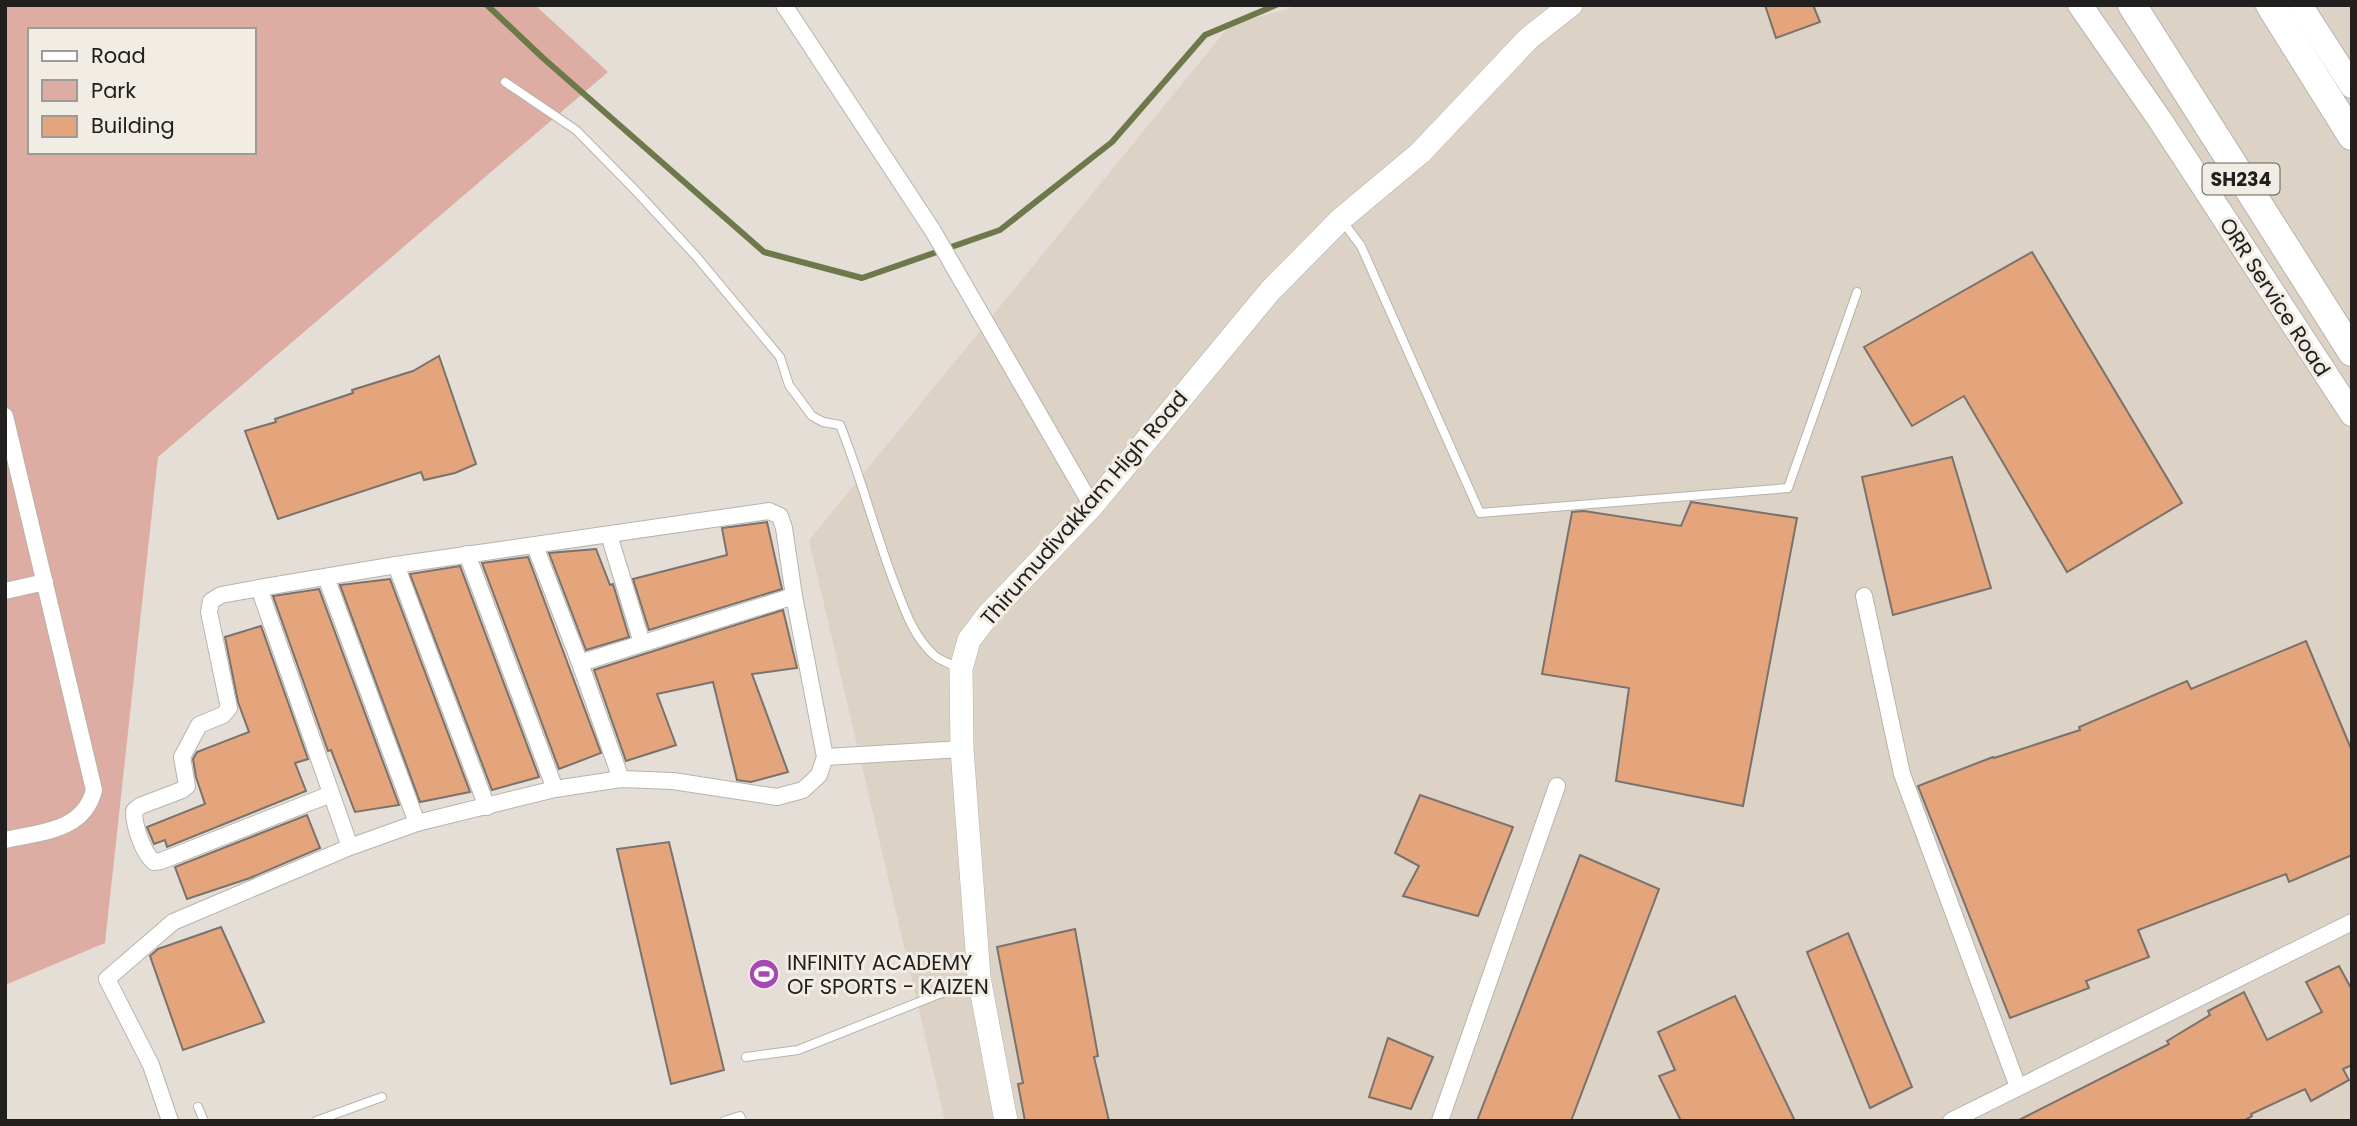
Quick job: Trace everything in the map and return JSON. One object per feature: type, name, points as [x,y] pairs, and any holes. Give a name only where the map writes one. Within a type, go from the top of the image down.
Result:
[{"type":"highway","name":"SH234","points":[[2132,5],[2352,352]]},
{"type":"highway","points":[[2270,5],[2352,136]]},
{"type":"main road","name":"Thirumudivakkam High Road","points":[[1006,1121],[979,978],[962,749],[961,669],[969,640],[988,615],[1092,506],[1270,291],[1341,219],[1396,176],[1529,38],[1571,5]]},
{"type":"main road","name":"ORR Service Road","points":[[2080,5],[2160,120],[2352,414]]},
{"type":"main road","points":[[2300,5],[2352,86]]},
{"type":"street","points":[[784,5],[933,231],[1092,506]]},
{"type":"street","points":[[5,416],[10,453],[45,582],[94,790],[90,805],[79,818],[58,828],[5,840]]},
{"type":"street","points":[[170,1121],[151,1065],[107,979],[173,922],[350,847],[417,823],[555,789],[621,779],[673,781],[777,797],[803,790],[819,775],[825,757],[780,516],[769,511],[467,554],[259,588],[221,595],[211,601],[209,612],[229,708],[223,715],[199,725],[182,757],[187,786],[134,811],[134,819],[149,857],[154,862],[161,861],[331,794]]},
{"type":"street","points":[[609,535],[642,643]]},
{"type":"street","points":[[535,546],[621,779]]},
{"type":"street","points":[[467,554],[555,789]]},
{"type":"street","points":[[396,565],[487,807]]},
{"type":"street","points":[[326,577],[417,823]]},
{"type":"street","points":[[5,591],[45,582]]},
{"type":"street","points":[[259,588],[350,847]]},
{"type":"street","points":[[580,663],[794,596]]},
{"type":"street","points":[[1864,596],[1902,774],[2018,1087]]},
{"type":"street","points":[[825,757],[962,749]]},
{"type":"street","points":[[1440,1121],[1557,786]]},
{"type":"street","points":[[1951,1121],[2352,922]]},
{"type":"lane","points":[[505,82],[576,130],[618,173],[695,255],[780,357],[789,385],[812,416],[823,422],[840,425],[880,546],[907,616],[919,638],[936,657],[961,669]]},
{"type":"lane","points":[[1341,219],[1361,246],[1480,513],[1788,488],[1857,292]]},
{"type":"lane","points":[[746,1057],[798,1050],[979,978]]},
{"type":"lane","points":[[316,1121],[382,1097]]},
{"type":"lane","points":[[198,1107],[204,1121]]},
{"type":"lane","points":[[724,1121],[740,1116],[742,1121]]},
{"type":"shaded area","points":[[1303,5],[2352,5],[2352,1121],[945,1121],[809,540],[1231,24]]},
{"type":"green space","points":[[5,5],[535,5],[608,72],[158,457],[105,943],[5,985]]},
{"type":"building","points":[[1765,5],[1813,5],[1820,22],[1776,38]]},
{"type":"building","points":[[2032,252],[2182,503],[2067,572],[1964,396],[1912,426],[1864,347]]},
{"type":"building","points":[[439,356],[476,464],[455,473],[424,480],[421,472],[278,519],[245,431],[353,393],[352,390],[413,371]]},
{"type":"building","points":[[1952,457],[1991,588],[1893,615],[1862,477]]},
{"type":"building","points":[[1691,502],[1797,518],[1743,806],[1616,781],[1629,688],[1542,674],[1572,512],[1584,511],[1681,526]]},
{"type":"building","points":[[767,522],[782,589],[649,630],[633,579],[727,555],[722,528]]},
{"type":"building","points":[[596,549],[610,585],[613,584],[629,637],[586,650],[549,553]]},
{"type":"building","points":[[528,557],[601,753],[559,769],[482,563]]},
{"type":"building","points":[[460,566],[539,777],[492,790],[410,574]]},
{"type":"building","points":[[390,579],[470,792],[420,802],[340,585]]},
{"type":"building","points":[[319,589],[399,805],[355,812],[331,750],[328,751],[273,596]]},
{"type":"building","points":[[783,610],[797,668],[752,674],[788,772],[751,782],[737,780],[713,682],[657,694],[676,745],[626,761],[594,670]]},
{"type":"building","points":[[261,626],[308,759],[295,763],[306,791],[167,847],[165,840],[154,844],[147,827],[205,804],[193,759],[197,752],[249,732],[238,702],[225,637]]},
{"type":"building","points":[[2306,641],[2352,751],[2352,855],[2289,882],[2286,874],[2138,930],[2149,957],[2086,981],[2089,988],[2010,1018],[1918,786],[1993,757],[2080,730],[2079,727],[2187,681],[2191,689]]},
{"type":"building","points":[[1420,795],[1513,827],[1478,916],[1403,896],[1419,866],[1395,853]]},
{"type":"building","points":[[307,815],[320,848],[250,878],[187,899],[175,867]]},
{"type":"building","points":[[669,842],[724,1070],[671,1084],[617,849]]},
{"type":"building","points":[[1580,855],[1659,889],[1571,1121],[1477,1121]]},
{"type":"building","points":[[221,927],[264,1022],[183,1050],[150,956],[158,949]]},
{"type":"building","points":[[1075,929],[1098,1056],[1094,1057],[1109,1121],[1025,1121],[1018,1084],[1023,1083],[997,947]]},
{"type":"building","points":[[1848,933],[1912,1087],[1870,1108],[1807,952]]},
{"type":"building","points":[[2339,966],[2352,990],[2352,1065],[2343,1069],[2349,1080],[2311,1101],[2305,1089],[2251,1114],[2252,1116],[2243,1121],[2017,1121],[2169,1044],[2167,1041],[2210,1015],[2208,1011],[2244,992],[2267,1040],[2322,1012],[2306,982]]},
{"type":"building","points":[[1735,996],[1795,1121],[1681,1121],[1659,1076],[1675,1070],[1658,1032]]},
{"type":"building","points":[[1388,1038],[1433,1057],[1411,1109],[1369,1097]]},
{"type":"waterway","points":[[487,5],[543,58],[764,252],[862,278],[1000,230],[1112,142],[1205,35],[1276,5]]},
{"type":"place","name":"INFINITY ACADEMY OF SPORTS - KAIZEN","points":[[764,974]]}]
